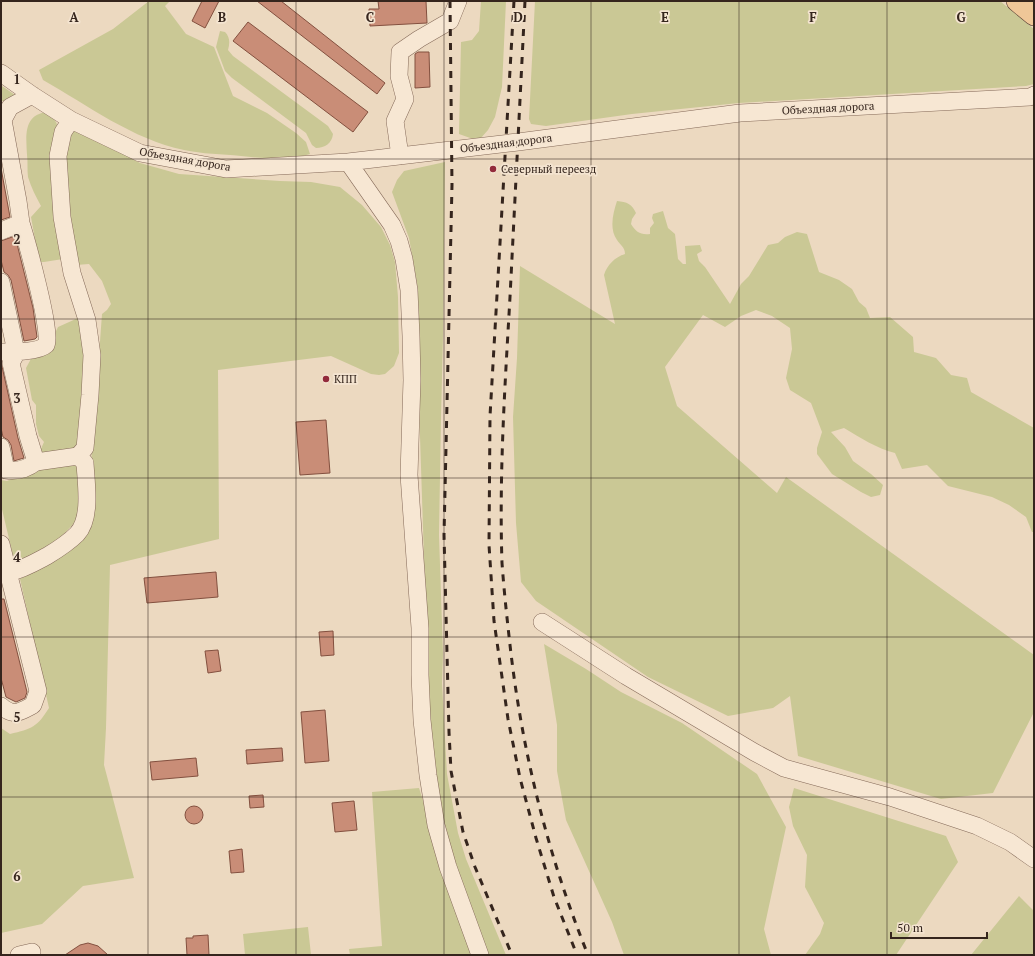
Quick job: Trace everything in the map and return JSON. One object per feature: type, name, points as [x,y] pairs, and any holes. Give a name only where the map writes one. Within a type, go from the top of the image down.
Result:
[{"type":"street","points":[[400,156],[395,121],[404,100],[399,76],[400,52],[450,21],[458,1]]},
{"type":"street","name":"Объездная дорога","points":[[1,73],[71,120],[140,153],[226,169],[348,162],[518,142],[740,113],[1033,96]]},
{"type":"street","points":[[9,352],[42,347],[46,344],[48,339],[39,289],[21,223],[3,120],[5,108],[32,95]]},
{"type":"street","points":[[1,447],[6,470],[13,471],[30,467],[36,462],[78,456],[85,448],[92,356],[87,320],[72,273],[62,218],[58,156],[63,132],[71,120]]},
{"type":"street","points":[[348,162],[392,225],[399,241],[404,259],[409,290],[412,380],[410,475],[420,620],[420,675],[422,720],[426,759],[435,818],[440,839],[448,867],[480,955]]},
{"type":"street","points":[[1,231],[21,223]]},
{"type":"street","points":[[1,282],[14,347],[9,352]]},
{"type":"street","points":[[9,352],[28,436],[36,462]]},
{"type":"street","points":[[8,573],[26,567],[44,558],[62,547],[78,534],[85,517],[87,504],[85,463],[78,456]]},
{"type":"street","points":[[1,544],[38,691],[33,704],[18,713],[8,712],[1,706]]},
{"type":"street","points":[[542,622],[626,676],[754,752],[784,768],[890,797],[977,826],[1010,842],[1034,859]]},
{"type":"shaded area","points":[[149,1],[170,1],[165,6],[186,34],[214,47],[233,96],[267,113],[296,133],[306,142],[310,154],[284,159],[267,158],[198,152],[165,145],[146,138],[111,121],[43,80],[39,70],[113,29]]},
{"type":"shaded area","points":[[481,1],[506,1],[502,87],[495,117],[488,130],[480,139],[473,139],[459,134],[461,42],[472,40],[479,31]]},
{"type":"shaded area","points":[[535,1],[1000,1],[1034,29],[1034,84],[1026,86],[739,103],[632,114],[546,126],[531,124],[529,119]]},
{"type":"shaded area","points":[[220,31],[225,32],[228,36],[228,50],[233,56],[328,126],[333,134],[328,144],[316,148],[312,145],[306,133],[232,78],[225,71],[216,47]]},
{"type":"shaded area","points":[[2,86],[15,95],[8,101],[1,101]]},
{"type":"shaded area","points":[[48,112],[55,120],[59,131],[63,259],[39,262],[31,217],[41,206],[28,177],[26,141],[30,121],[40,114]]},
{"type":"shaded area","points":[[76,129],[140,163],[179,174],[311,182],[340,187],[362,205],[381,227],[390,245],[395,262],[398,297],[399,353],[394,366],[385,374],[379,375],[371,374],[331,356],[218,370],[219,539],[110,565],[104,765],[134,878],[83,886],[42,924],[1,933],[1,728],[10,734],[29,729],[41,719],[49,708],[20,579],[72,549],[91,465],[102,314],[111,304],[102,281],[89,264],[76,265],[63,160],[69,134]]},
{"type":"shaded area","points":[[445,162],[439,535],[443,654],[442,683],[447,774],[458,833],[466,859],[506,955],[488,955],[455,863],[440,810],[429,710],[419,406],[418,289],[409,238],[392,192],[397,180],[404,171]]},
{"type":"shaded area","points":[[617,201],[626,203],[633,207],[636,213],[631,224],[637,231],[644,234],[650,234],[650,228],[654,223],[652,218],[653,214],[663,211],[668,228],[675,234],[678,259],[683,264],[686,264],[685,246],[700,245],[702,251],[697,254],[699,261],[705,267],[730,304],[741,284],[749,276],[768,245],[778,243],[785,237],[797,232],[807,234],[819,272],[839,280],[852,289],[859,302],[866,308],[870,318],[890,317],[913,337],[914,352],[936,358],[951,375],[967,378],[971,392],[1034,428],[1034,532],[1032,532],[1026,517],[1009,505],[992,497],[948,486],[927,465],[902,469],[895,453],[875,446],[844,428],[831,432],[845,447],[853,461],[883,485],[880,495],[871,497],[832,474],[817,454],[817,448],[822,432],[811,403],[790,390],[786,378],[792,349],[790,328],[772,316],[756,310],[741,316],[725,327],[703,315],[665,367],[677,406],[777,493],[786,477],[1034,655],[1034,712],[993,793],[941,799],[798,756],[790,696],[773,708],[728,716],[648,677],[536,601],[521,582],[516,523],[513,417],[517,358],[520,266],[615,324],[604,275],[612,262],[625,254],[622,246],[615,236],[612,226]]},
{"type":"shaded area","points":[[78,318],[86,357],[79,446],[74,451],[43,455],[40,451],[44,442],[39,436],[36,424],[36,405],[32,400],[26,368],[32,357],[54,342],[55,333],[58,327]]},
{"type":"shaded area","points":[[77,462],[81,488],[77,520],[60,538],[41,551],[15,564],[1,505],[1,480],[7,481],[24,473]]},
{"type":"shaded area","points":[[544,644],[621,692],[682,723],[757,774],[786,827],[764,929],[771,955],[624,955],[612,922],[566,820],[557,771],[557,725]]},
{"type":"shaded area","points":[[419,788],[473,955],[350,955],[349,949],[382,946],[372,792]]},
{"type":"shaded area","points":[[794,788],[946,836],[958,862],[896,955],[805,955],[820,934],[824,923],[805,887],[807,855],[793,826],[789,807]]},
{"type":"shaded area","points":[[1019,896],[1034,911],[1034,955],[971,955]]},
{"type":"shaded area","points":[[308,927],[311,955],[245,955],[243,934]]},
{"type":"building","points":[[202,1],[219,1],[205,28],[192,21]]},
{"type":"building","points":[[257,1],[281,1],[385,83],[377,94]]},
{"type":"building","points":[[378,1],[426,1],[427,23],[370,26],[369,9],[379,9]]},
{"type":"building","points":[[248,22],[368,112],[353,132],[233,41]]},
{"type":"building","points":[[418,52],[429,52],[430,87],[415,88],[415,54]]},
{"type":"building","points":[[1,168],[10,217],[1,220]]},
{"type":"building","points":[[15,236],[33,308],[37,337],[35,339],[24,341],[11,280],[4,272],[1,260],[1,241]]},
{"type":"building","points":[[1,362],[24,458],[14,461],[11,445],[8,440],[3,437],[1,428]]},
{"type":"building","points":[[326,420],[330,473],[300,475],[296,422]]},
{"type":"building","points":[[216,572],[218,597],[147,603],[144,578]]},
{"type":"building","points":[[1,599],[4,599],[27,692],[25,698],[16,702],[6,697],[1,678]]},
{"type":"building","points":[[333,631],[334,655],[321,656],[319,632]]},
{"type":"building","points":[[218,650],[221,671],[208,673],[205,651]]},
{"type":"building","points":[[325,710],[329,761],[305,763],[301,712]]},
{"type":"building","points":[[282,748],[283,761],[247,764],[246,750]]},
{"type":"building","points":[[196,758],[198,776],[152,780],[150,762]]},
{"type":"building","points":[[263,795],[264,807],[250,808],[249,796]]},
{"type":"building","points":[[354,801],[357,830],[335,832],[332,803]]},
{"type":"building","points":[[194,806],[200,809],[203,815],[200,821],[194,824],[188,821],[185,815],[188,809]]},
{"type":"building","points":[[242,849],[244,872],[231,873],[229,851]]},
{"type":"building","points":[[208,935],[209,955],[187,955],[186,938]]},
{"type":"building","points":[[88,943],[98,946],[108,955],[65,955],[80,945]]},
{"type":"railway","points":[[450,1],[452,185],[444,535],[451,771],[463,832],[475,867],[512,955]]},
{"type":"railway","points":[[514,1],[490,416],[489,545],[494,621],[508,719],[520,778],[554,897],[577,955]]},
{"type":"railway","points":[[525,1],[503,430],[501,496],[502,563],[515,685],[529,764],[549,842],[588,955]]},
{"type":"place","name":"Северный переезд","points":[[493,169]]},
{"type":"place","name":"КПП","points":[[326,379]]}]
